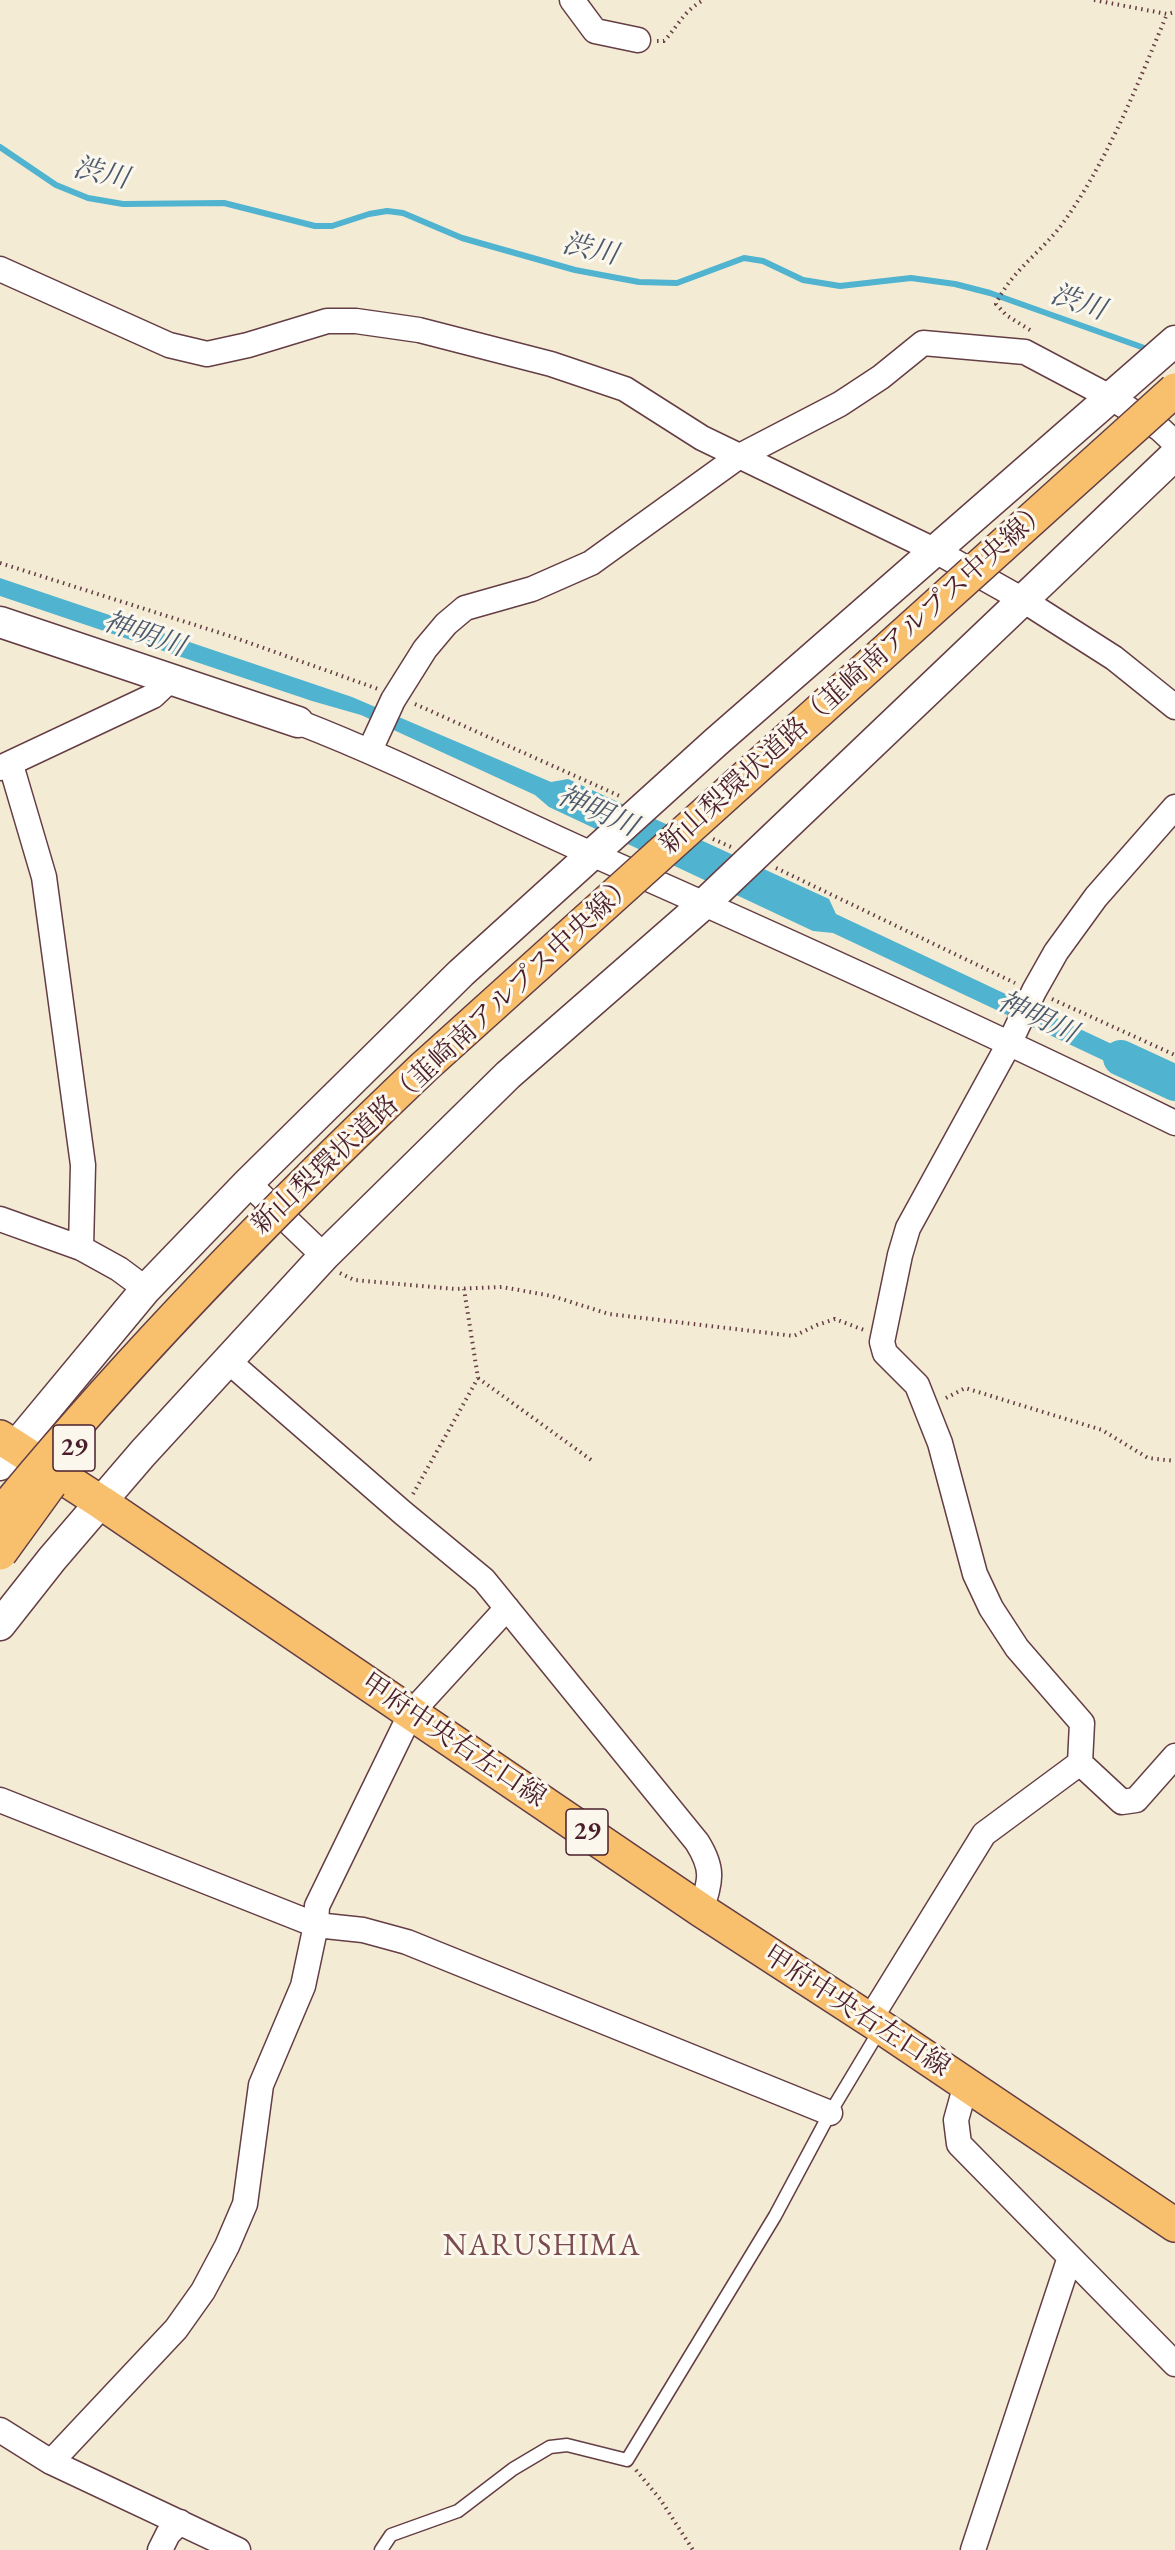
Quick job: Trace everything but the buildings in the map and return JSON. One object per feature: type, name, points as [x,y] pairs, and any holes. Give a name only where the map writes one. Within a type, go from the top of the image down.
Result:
[{"type":"main road","name":"新山梨環状道路（韮崎南アルプス中央線）","points":[[0,1515],[53,1450],[150,1343],[331,1155],[424,1067],[1175,390]]},
{"type":"main road","name":"新山梨環状道路（韮崎南アルプス中央線）","points":[[0,1553],[150,1343]]},
{"type":"main road","name":"甲府中央右左口線","points":[[5,1450],[102,1503],[701,1910],[876,2023],[1175,2225]]},
{"type":"street","points":[[572,0],[595,31],[638,40]]},
{"type":"street","points":[[0,269],[169,345],[207,354],[248,345],[327,321],[356,321],[418,330],[551,364],[625,389],[702,438],[934,550],[1023,600],[1114,658],[1175,706]]},
{"type":"street","points":[[5,1450],[146,1289],[248,1184],[461,973],[639,811],[1173,342]]},
{"type":"street","points":[[373,745],[394,698],[425,649],[446,624],[465,608],[532,589],[591,563],[738,457],[840,404],[881,377],[923,343],[1025,352],[1110,397],[1160,429],[1175,442]]},
{"type":"street","points":[[0,1625],[52,1559],[227,1360],[324,1256],[508,1075],[711,897],[1175,455]]},
{"type":"street","points":[[0,622],[170,680],[373,745],[711,897],[1012,1038],[1175,1123]]},
{"type":"street","points":[[81,1248],[83,1165],[44,877],[6,766],[153,696],[170,680]]},
{"type":"street","points":[[1175,807],[1096,897],[1056,952],[1012,1038],[908,1228],[883,1336],[885,1353],[917,1385],[927,1409],[940,1443],[975,1574],[991,1608],[1017,1648],[1082,1723],[1080,1763],[1122,1802],[1136,1800],[1175,1756]]},
{"type":"street","points":[[248,1184],[324,1256]]},
{"type":"street","points":[[0,1219],[81,1248],[119,1269],[146,1289]]},
{"type":"street","points":[[227,1360],[403,1514],[484,1580],[697,1842],[708,1859],[710,1882],[701,1910]]},
{"type":"street","points":[[51,2462],[176,2329],[203,2291],[227,2246],[244,2204],[261,2085],[303,1986],[316,1925],[317,1906],[411,1713],[507,1608]]},
{"type":"street","points":[[876,2023],[984,1834],[1080,1763]]},
{"type":"street","points":[[0,1800],[316,1925],[363,1930],[406,1942],[830,2113]]},
{"type":"street","points":[[966,2084],[956,2120],[959,2144],[1175,2364]]},
{"type":"street","points":[[973,2550],[1070,2257]]},
{"type":"street","points":[[0,2430],[51,2462],[238,2550]]},
{"type":"street","points":[[160,2550],[168,2534],[180,2522]]},
{"type":"lane","points":[[381,2550],[390,2535],[458,2511],[513,2469],[550,2447],[567,2445],[627,2460],[775,2216],[876,2023]]},
{"type":"path","points":[[638,40],[664,41],[690,7],[704,0]]},
{"type":"path","points":[[1094,0],[1167,14],[1175,12]]},
{"type":"path","points":[[996,304],[1004,286],[1062,224],[1118,132],[1167,14]]},
{"type":"path","points":[[0,562],[233,637],[394,698],[639,811]]},
{"type":"path","points":[[708,837],[749,860],[1033,994],[1175,1055]]},
{"type":"path","points":[[324,1256],[335,1271],[354,1280],[464,1289],[501,1287],[552,1296],[609,1314],[794,1336],[835,1319],[883,1336]]},
{"type":"path","points":[[403,1514],[478,1378],[464,1289]]},
{"type":"path","points":[[478,1378],[594,1462]]},
{"type":"path","points":[[927,1409],[965,1388],[1102,1430],[1148,1458],[1175,1461]]},
{"type":"path","points":[[627,2460],[660,2499],[693,2550]]},
{"type":"water","points":[[0,578],[352,697],[551,782],[568,779],[829,899],[836,914],[1169,1071],[1160,1087],[833,933],[813,931],[549,807],[535,795],[361,715],[312,701],[0,596]]},
{"type":"waterway","name":"渋川","points":[[0,147],[56,185],[88,198],[123,204],[224,203],[315,226],[332,226],[369,214],[387,211],[403,213],[462,238],[575,270],[639,282],[677,283],[744,258],[763,261],[803,280],[840,286],[911,278],[955,284],[990,293],[1150,350]]},
{"type":"waterway","name":"神明川","points":[[1121,1058],[1175,1083]]},
{"type":"district","name":"NARUSHIMA","points":[[542,2247]]}]
